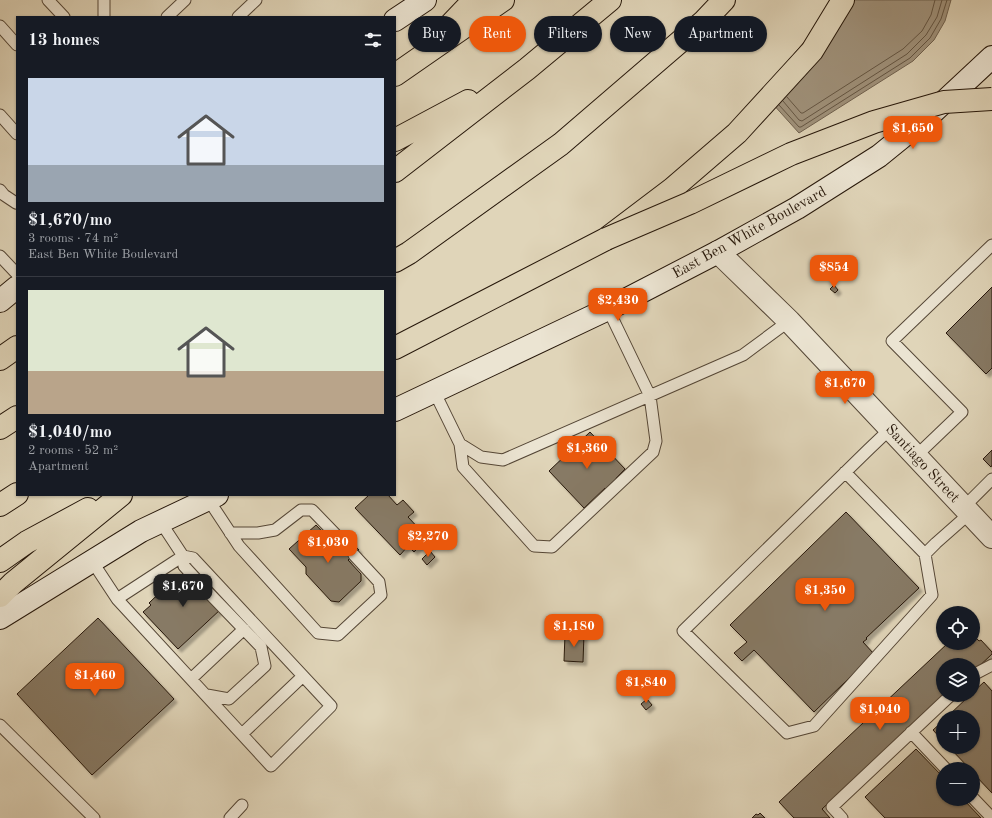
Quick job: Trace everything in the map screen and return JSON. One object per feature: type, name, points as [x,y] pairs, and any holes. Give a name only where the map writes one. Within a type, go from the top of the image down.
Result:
[{"type":"highway","points":[[422,55],[474,0]]},
{"type":"highway","points":[[396,74],[503,0]]},
{"type":"highway","points":[[396,170],[527,69],[610,0]]},
{"type":"highway","points":[[400,260],[561,144],[704,21],[724,0]]},
{"type":"highway","points":[[606,239],[672,189],[737,133],[812,50],[843,0]]},
{"type":"highway","points":[[396,139],[527,69]]},
{"type":"highway","points":[[396,347],[606,239],[690,203],[791,154],[874,122],[944,102],[992,99]]},
{"type":"highway","points":[[0,350],[16,342]]},
{"type":"highway","points":[[0,359],[16,348]]},
{"type":"highway","points":[[0,428],[16,419]]},
{"type":"highway","points":[[0,506],[16,495]]},
{"type":"highway","points":[[0,561],[27,542],[112,496]]},
{"type":"highway","points":[[0,596],[13,583],[120,496]]},
{"type":"main road","points":[[396,19],[425,0]]},
{"type":"main road","points":[[985,64],[992,42]]},
{"type":"main road","name":"East Ben White Boulevard","points":[[396,410],[608,309],[718,252],[797,208],[879,156],[932,113],[985,64]]},
{"type":"main road","name":"Santiago Street","points":[[718,252],[789,321],[992,537]]},
{"type":"main road","points":[[0,301],[16,288]]},
{"type":"main road","points":[[0,618],[141,531],[213,497]]},
{"type":"lane","points":[[48,0],[63,16]]},
{"type":"lane","points":[[104,0],[104,16]]},
{"type":"lane","points":[[168,16],[185,0]]},
{"type":"lane","points":[[239,16],[256,0]]},
{"type":"lane","points":[[0,26],[16,44]]},
{"type":"lane","points":[[0,115],[16,133]]},
{"type":"lane","points":[[0,190],[4,195],[16,203]]},
{"type":"lane","points":[[916,456],[962,412],[892,341],[992,245]]},
{"type":"lane","points":[[0,256],[16,273]]},
{"type":"lane","points":[[434,391],[460,444],[463,467],[534,546],[552,547],[653,452],[656,441],[650,396],[608,309]]},
{"type":"lane","points":[[460,444],[481,457],[503,460],[743,355],[789,321]]},
{"type":"lane","points":[[846,472],[926,554],[932,595],[814,726],[787,733],[683,630],[890,429]]},
{"type":"lane","points":[[926,554],[967,510],[992,479]]},
{"type":"lane","points":[[213,497],[230,532],[239,546],[318,633],[338,635],[381,595],[379,582],[354,555]]},
{"type":"lane","points":[[230,532],[258,533],[275,530],[302,510],[312,510],[342,541]]},
{"type":"lane","points":[[160,521],[183,556],[184,566],[195,578]]},
{"type":"lane","points":[[92,561],[117,599],[271,766],[331,706],[193,558],[183,556],[117,599]]},
{"type":"lane","points":[[204,588],[262,647],[265,666],[228,699],[207,695]]},
{"type":"lane","points":[[192,679],[244,629]]},
{"type":"lane","points":[[980,671],[992,665]]},
{"type":"lane","points":[[242,734],[303,676]]},
{"type":"lane","points":[[842,818],[832,807],[943,702]]},
{"type":"lane","points":[[0,725],[94,818]]},
{"type":"lane","points":[[911,732],[939,762]]},
{"type":"lane","points":[[230,818],[242,805]]},
{"type":"lane","points":[[980,805],[992,818]]},
{"type":"water","points":[[836,0],[951,0],[945,21],[934,40],[913,61],[799,133],[762,92],[815,29]]},
{"type":"building","points":[[834,285],[838,290],[835,293],[830,289]]},
{"type":"building","points":[[992,287],[992,368],[986,374],[946,333]]},
{"type":"building","points":[[590,432],[625,469],[616,478],[617,481],[607,491],[605,488],[584,508],[549,471]]},
{"type":"building","points":[[992,450],[992,465],[991,467],[983,459]]},
{"type":"building","points":[[368,496],[389,496],[397,505],[403,500],[414,512],[408,517],[423,533],[416,540],[421,545],[414,552],[408,546],[400,555],[355,508]]},
{"type":"building","points":[[846,512],[919,588],[863,642],[874,654],[814,712],[754,650],[742,661],[734,653],[747,642],[730,625]]},
{"type":"building","points":[[316,525],[336,546],[346,537],[359,550],[348,560],[361,574],[361,581],[339,602],[331,601],[306,574],[306,567],[289,549]]},
{"type":"building","points":[[430,551],[435,557],[427,565],[422,559]]},
{"type":"building","points":[[185,572],[198,575],[207,585],[221,609],[178,649],[143,612],[151,605],[149,603],[175,578],[176,579]]},
{"type":"building","points":[[98,618],[174,699],[92,775],[17,694]]},
{"type":"building","points":[[565,634],[584,634],[583,662],[564,661]]},
{"type":"building","points":[[981,640],[992,652],[992,654],[980,665],[980,658],[936,658],[937,702],[822,809],[830,818],[794,818],[779,802],[941,650],[980,650]]},
{"type":"building","points":[[984,682],[992,691],[992,793],[980,780],[980,762],[963,762],[956,754],[980,754],[980,710],[954,710],[963,702],[980,702],[980,686]]},
{"type":"building","points":[[647,699],[652,705],[646,710],[641,704]]},
{"type":"building","points":[[916,749],[936,770],[936,806],[970,806],[981,818],[885,818],[865,797]]},
{"type":"building","points":[[760,813],[765,818],[752,818],[756,814],[758,815]]}]
